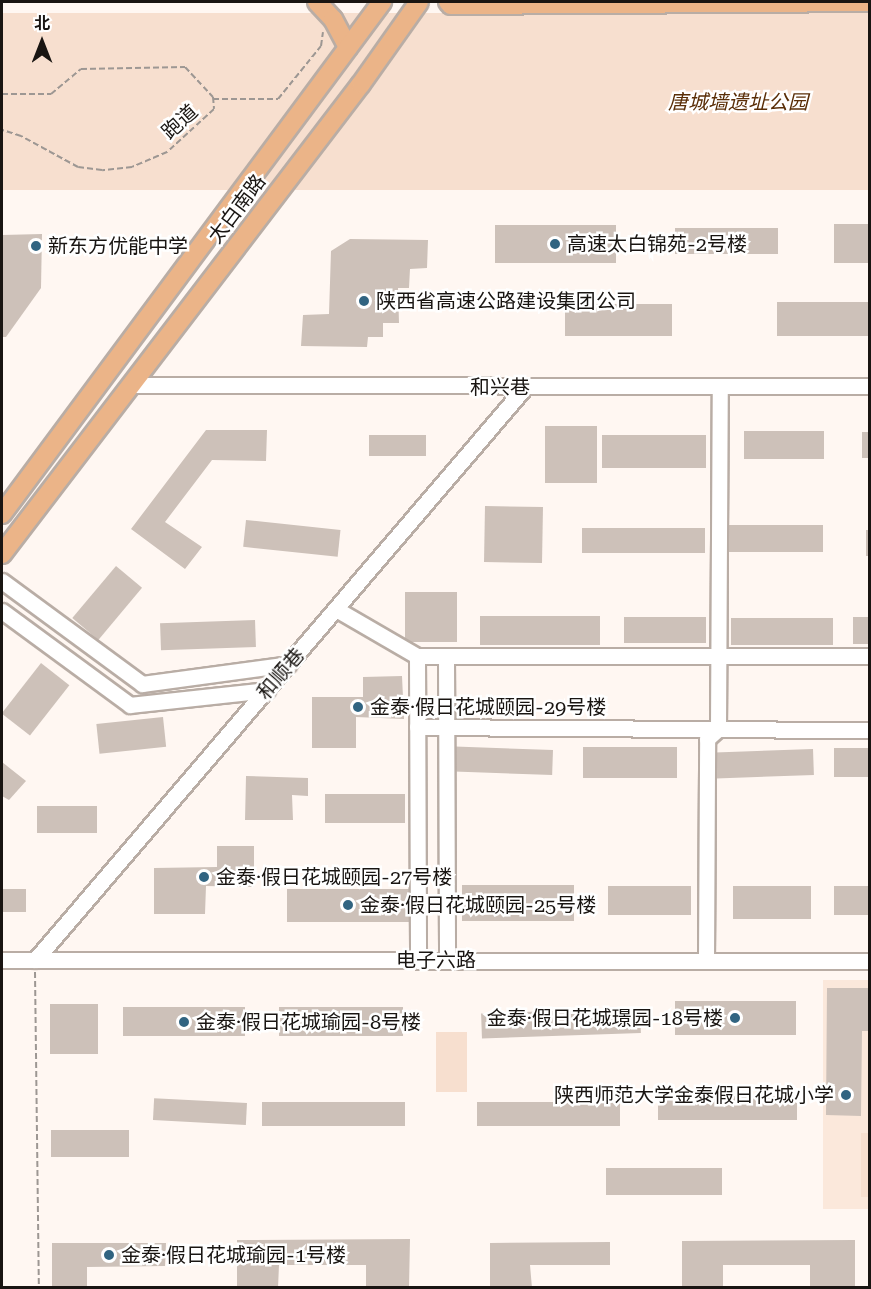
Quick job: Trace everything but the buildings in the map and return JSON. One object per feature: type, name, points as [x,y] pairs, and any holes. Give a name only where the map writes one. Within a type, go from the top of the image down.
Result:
[{"type":"main road","points":[[316,2],[333,19],[348,47]]},
{"type":"main road","name":"太白南路","points":[[4,510],[382,2]]},
{"type":"main road","name":"太白南路","points":[[2,554],[361,84],[419,2]]},
{"type":"main road","points":[[448,2],[451,5],[870,2]]},
{"type":"main road","name":"太白南路","points":[[2,572],[22,528]]},
{"type":"street","name":"和兴巷","points":[[131,385],[870,386]]},
{"type":"street","name":"和顺巷","points":[[35,960],[525,387]]},
{"type":"street","points":[[705,960],[707,739],[718,729],[720,387]]},
{"type":"street","points":[[2,581],[142,684],[289,664]]},
{"type":"street","points":[[336,609],[417,656],[870,656]]},
{"type":"street","points":[[2,611],[130,705],[267,690]]},
{"type":"street","points":[[417,656],[418,960]]},
{"type":"street","points":[[446,656],[447,960]]},
{"type":"street","points":[[417,727],[870,730]]},
{"type":"street","name":"电子六路","points":[[2,960],[870,961]]},
{"type":"path","points":[[213,99],[278,99],[321,46],[323,32]]},
{"type":"path","name":"跑道","points":[[2,94],[51,94],[81,69],[185,68],[213,99],[214,109],[167,152],[132,167],[102,170],[78,167],[21,136],[2,130]]},
{"type":"path","points":[[35,960],[39,1287]]},
{"type":"shaded area","name":"陕西师范大学金泰假日花城小学","points":[[823,980],[869,980],[869,1209],[823,1209]]},
{"type":"green space","name":"唐城墙遗址公园","points":[[2,13],[869,13],[869,190],[2,190]]},
{"type":"green space","points":[[436,1032],[467,1032],[467,1092],[436,1092]]},
{"type":"green space","points":[[861,1133],[869,1133],[869,1197],[861,1197]]},
{"type":"place","name":"高速太白锦苑-2号楼","points":[[555,244]]},
{"type":"place","name":"新东方优能中学","points":[[36,246]]},
{"type":"place","name":"陕西省高速公路建设集团公司","points":[[364,301]]},
{"type":"place","name":"金泰·假日花城颐园-29号楼","points":[[358,707]]},
{"type":"place","name":"金泰·假日花城颐园-27号楼","points":[[204,877]]},
{"type":"place","name":"金泰·假日花城颐园-25号楼","points":[[348,905]]},
{"type":"place","name":"金泰·假日花城璟园-18号楼","points":[[735,1018]]},
{"type":"place","name":"金泰·假日花城瑜园-8号楼","points":[[184,1022]]},
{"type":"place","name":"陕西师范大学金泰假日花城小学","points":[[846,1095]]},
{"type":"place","name":"金泰·假日花城瑜园-1号楼","points":[[109,1255]]}]
